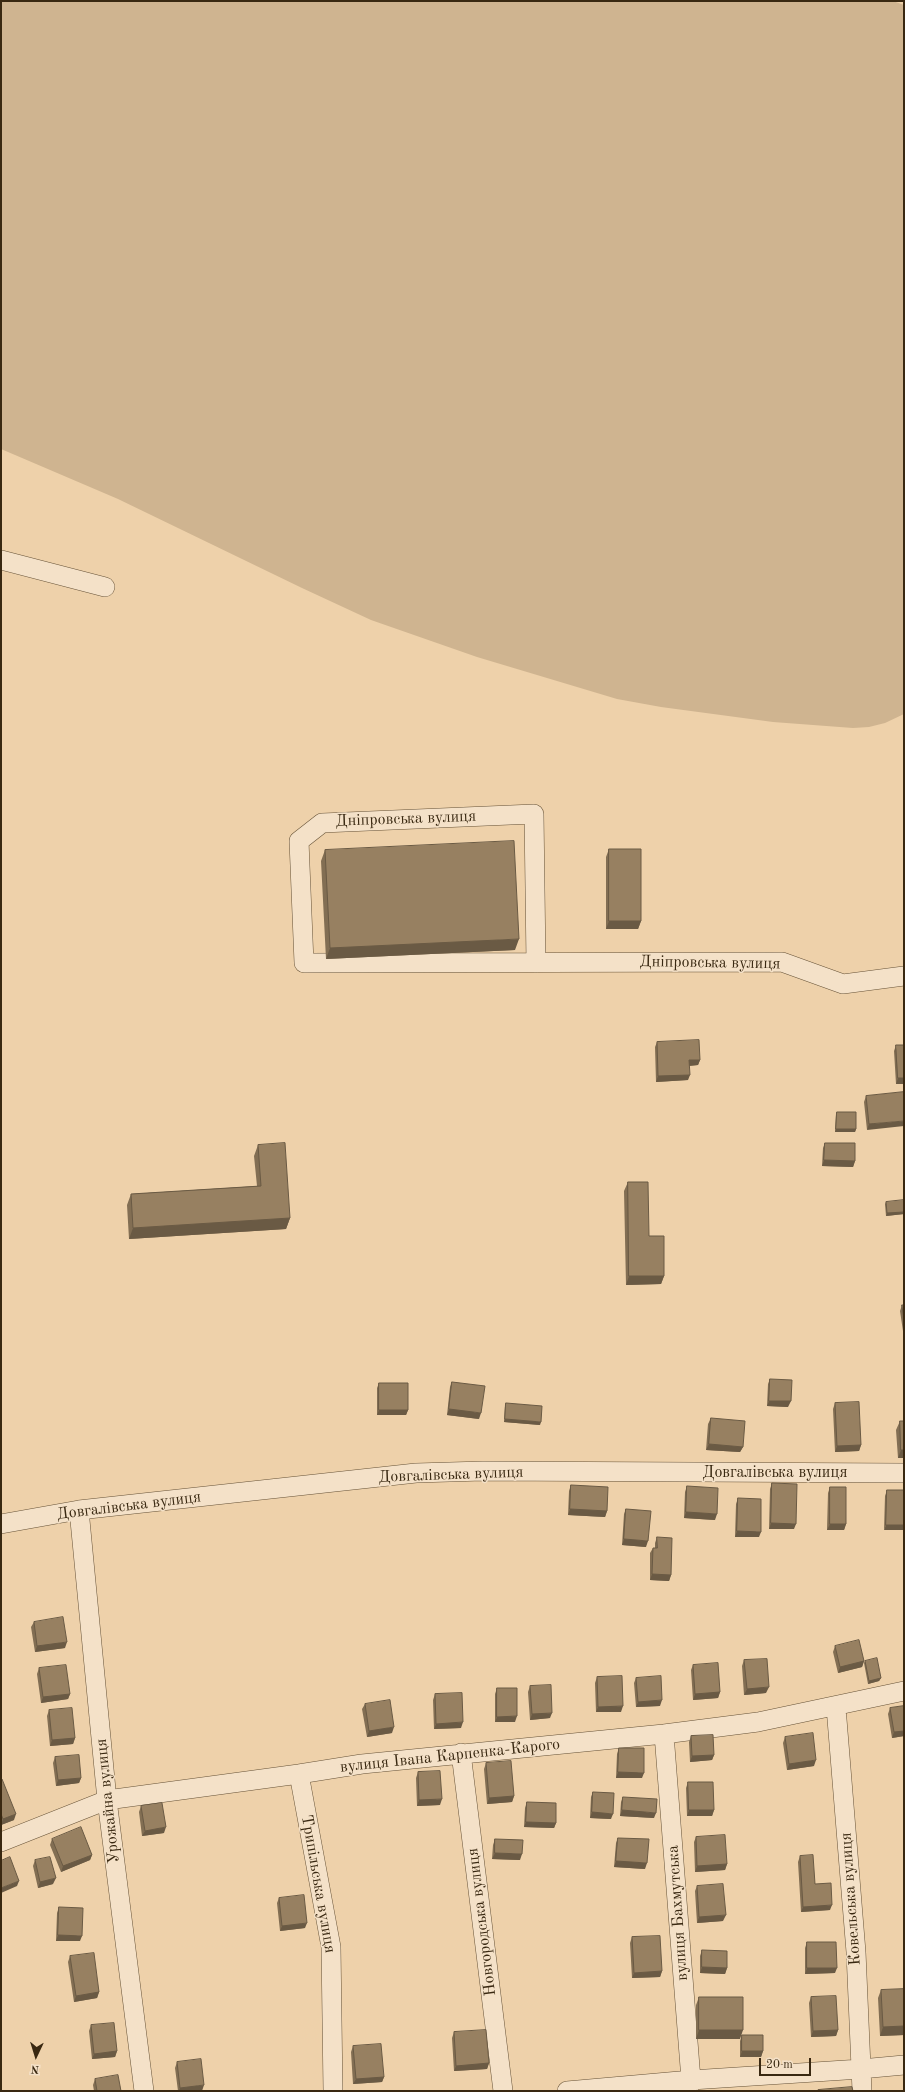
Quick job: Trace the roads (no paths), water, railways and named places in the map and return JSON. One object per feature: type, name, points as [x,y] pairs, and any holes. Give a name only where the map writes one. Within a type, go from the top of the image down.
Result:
[{"type":"street","points":[[1,560],[105,587]]},
{"type":"street","name":"Дніпровська вулиця","points":[[536,963],[534,814],[322,823],[299,841],[304,963],[536,963],[782,962],[843,984],[904,976]]},
{"type":"street","name":"Довгалівська вулиця","points":[[1,1524],[78,1510],[416,1473],[483,1471],[904,1473]]},
{"type":"street","name":"Урожайна вулиця","points":[[78,1510],[107,1800],[144,2091]]},
{"type":"street","name":"вулиця Івана Карпенка-Карого","points":[[1,1842],[107,1800],[362,1764],[664,1734],[758,1722],[836,1707],[904,1691]]},
{"type":"street","name":"Ковельська вулиця","points":[[836,1707],[856,1952],[862,2091]]},
{"type":"street","name":"вулиця Бахмутська","points":[[664,1734],[690,2086]]},
{"type":"street","name":"Новгородська вулиця","points":[[461,1753],[503,2091]]},
{"type":"street","name":"Трипільська вулиця","points":[[299,1774],[331,1947],[333,2091]]},
{"type":"street","points":[[567,2091],[690,2086],[904,2064]]}]
